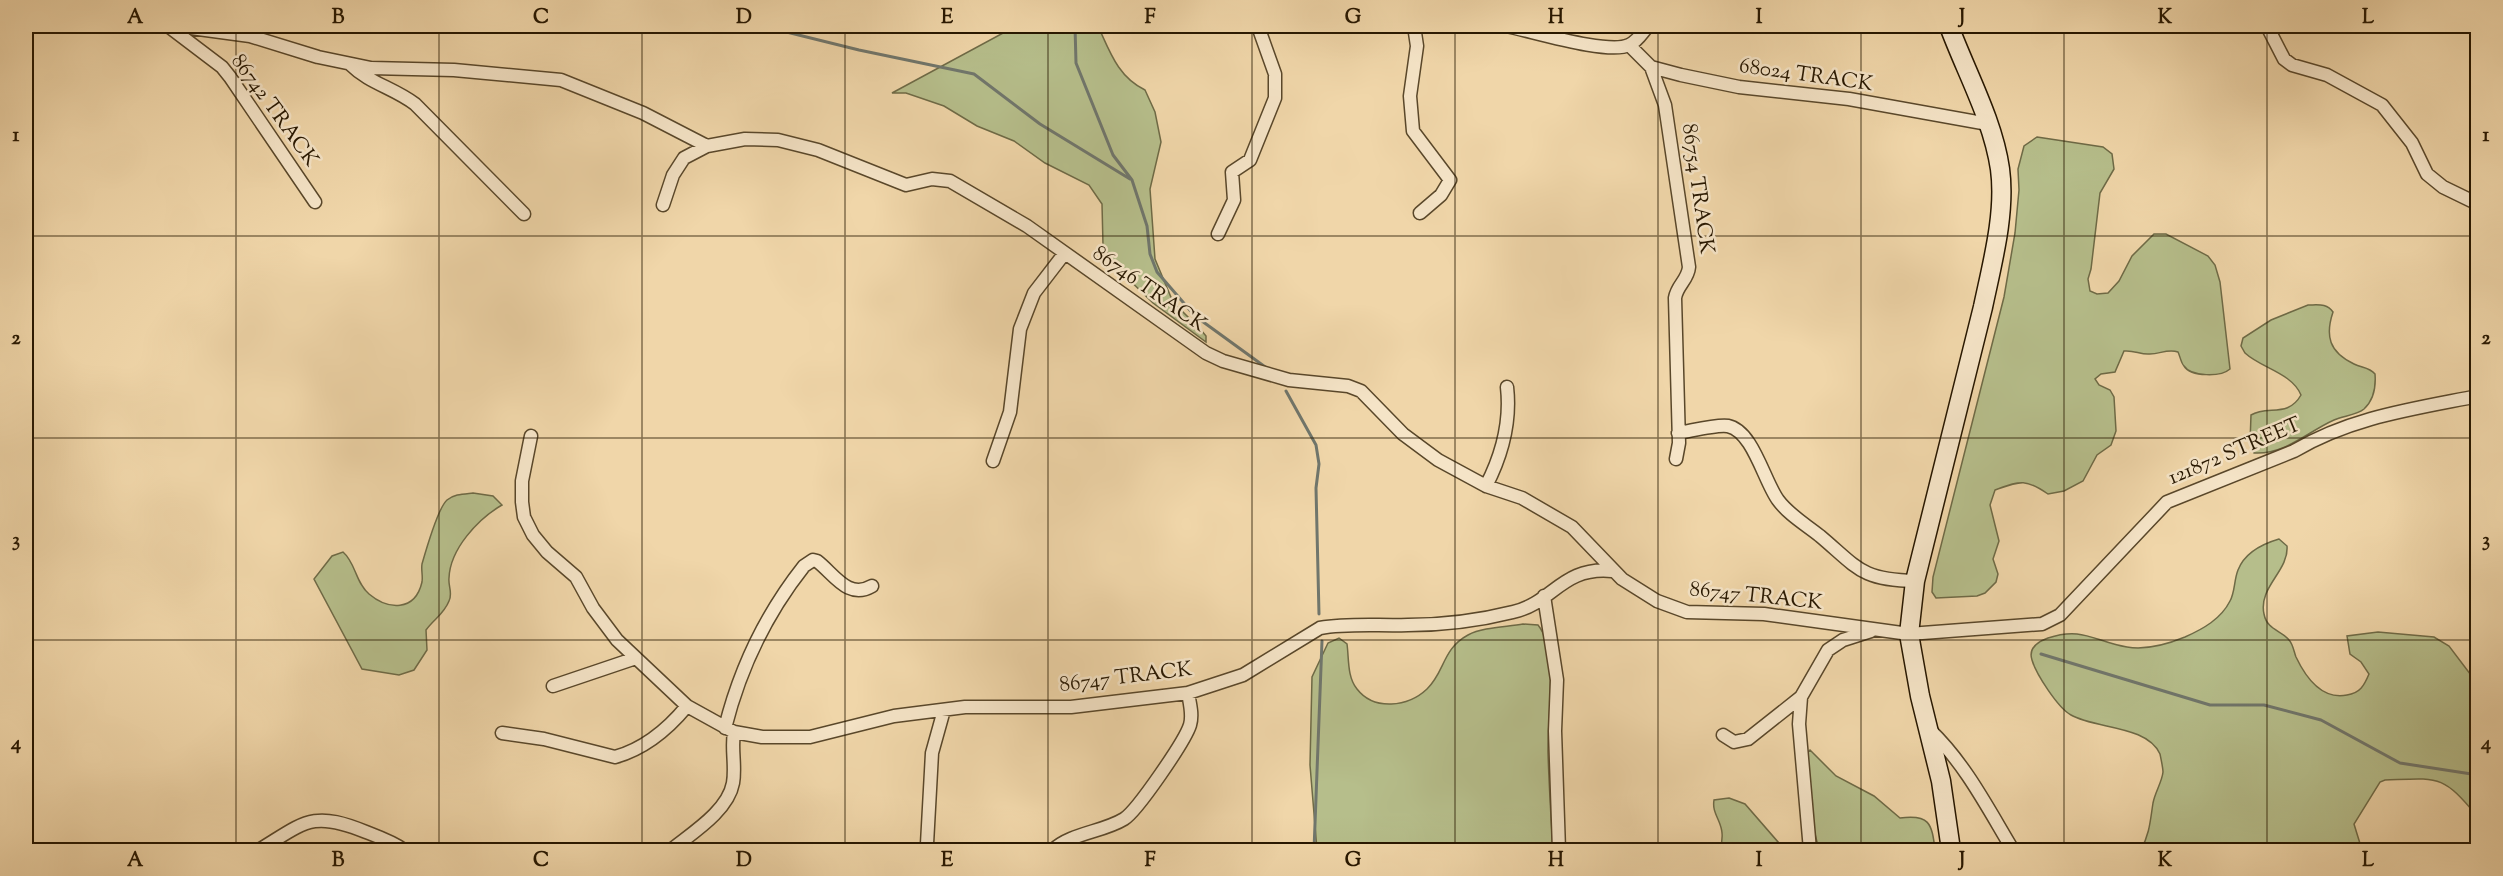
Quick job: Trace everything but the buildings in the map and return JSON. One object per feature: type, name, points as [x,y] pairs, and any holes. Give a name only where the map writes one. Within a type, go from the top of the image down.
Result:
[{"type":"street","name":"86742 TRACK","points":[[168,26],[222,67],[315,202]]},
{"type":"street","points":[[176,26],[250,36],[351,65],[371,68],[453,70],[561,80],[643,113],[707,146]]},
{"type":"street","points":[[1218,234],[1234,200],[1232,172],[1250,160],[1275,98],[1275,74],[1260,26]]},
{"type":"street","points":[[1414,26],[1417,46],[1410,96],[1413,132],[1450,180],[1441,195],[1420,213]]},
{"type":"street","points":[[1506,26],[1591,45],[1619,48],[1637,40],[1648,26]]},
{"type":"street","points":[[1949,26],[1988,124],[2000,170],[2001,189],[1992,263],[1970,363],[1914,581],[1909,634],[1920,696],[1943,792],[1951,850]]},
{"type":"street","points":[[2267,26],[2284,59],[2292,65],[2327,75],[2382,105],[2412,143],[2427,174],[2443,188],[2478,204]]},
{"type":"street","points":[[1629,45],[1651,67]]},
{"type":"street","points":[[351,65],[361,75],[400,93],[414,104],[524,214]]},
{"type":"street","name":"68024 TRACK","points":[[1651,67],[1739,87],[1849,99],[1988,124]]},
{"type":"street","name":"86754 TRACK","points":[[1651,67],[1665,105],[1689,267],[1687,278],[1674,298],[1677,459]]},
{"type":"street","name":"86746 TRACK","points":[[663,205],[678,165],[694,151],[707,146],[745,139],[778,140],[842,158],[897,183],[913,185],[941,179],[950,181],[1004,211],[1191,344],[1223,361],[1289,380],[1335,384],[1361,391],[1416,444],[1486,486],[1522,498],[1572,527],[1612,571]]},
{"type":"street","points":[[993,461],[1013,398],[1016,343],[1034,293],[1064,254]]},
{"type":"street","points":[[1486,486],[1502,453],[1509,402],[1508,387]]},
{"type":"street","name":"121872 STREET","points":[[1909,634],[2025,626],[2052,620],[2070,605],[2167,502],[2294,451],[2360,420],[2426,404],[2478,396]]},
{"type":"street","points":[[1678,433],[1728,426],[1741,433],[1752,445],[1758,463],[1777,498],[1796,518],[1858,570],[1887,580],[1914,581]]},
{"type":"street","name":"86747 TRACK","points":[[531,436],[522,480],[522,502],[527,525],[547,552],[576,577],[602,622],[687,706],[730,730],[762,737],[810,737],[894,716],[965,707],[1080,706],[1188,693],[1243,675],[1320,628],[1411,626],[1501,614],[1529,608],[1562,582],[1578,574],[1600,570],[1612,571],[1657,601],[1687,612],[1764,614],[1909,634]]},
{"type":"street","points":[[671,850],[710,817],[729,795],[734,772],[730,730],[741,677],[765,623],[804,566],[813,560],[822,564],[851,590],[860,591],[872,586]]},
{"type":"street","points":[[1544,596],[1557,680],[1555,731],[1559,850]]},
{"type":"street","points":[[1723,735],[1734,742],[1748,739],[1801,697],[1828,650],[1843,640],[1872,630]]},
{"type":"street","points":[[553,686],[636,658]]},
{"type":"street","points":[[1053,850],[1065,842],[1103,829],[1130,814],[1176,752],[1190,726],[1188,693]]},
{"type":"street","points":[[1801,697],[1799,724],[1810,850]]},
{"type":"street","points":[[502,733],[544,739],[615,757],[626,754],[661,732],[687,706]]},
{"type":"street","points":[[927,844],[932,753],[944,710]]},
{"type":"street","points":[[1929,729],[1952,751],[2013,850]]},
{"type":"street","points":[[259,850],[297,827],[316,819],[329,819],[350,825],[404,850]]},
{"type":"street","points":[[378,850],[390,842]]},
{"type":"green space","points":[[1016,26],[1098,26],[1121,71],[1145,90],[1155,112],[1161,142],[1150,189],[1155,259],[1173,302],[1206,336],[1206,342],[1153,303],[1114,265],[1103,245],[1102,204],[1089,185],[1045,163],[1014,141],[977,126],[944,106],[906,93],[892,93]]},
{"type":"green space","points":[[2037,137],[2103,147],[2112,154],[2114,169],[2100,193],[2088,279],[2090,291],[2097,294],[2108,293],[2119,281],[2132,256],[2154,234],[2166,234],[2208,256],[2215,265],[2220,282],[2230,369],[2220,373],[2199,374],[2184,366],[2178,352],[2148,354],[2124,351],[2115,372],[2101,374],[2095,379],[2099,385],[2110,390],[2114,397],[2116,431],[2111,445],[2097,455],[2083,481],[2064,491],[2048,494],[2028,483],[2017,483],[1995,490],[1990,505],[1999,541],[1993,559],[1998,574],[1996,582],[1985,593],[1977,596],[1936,598],[1932,592],[1933,577],[2004,297],[2015,233],[2019,190],[2018,169],[2024,146]]},
{"type":"green space","points":[[2308,305],[2325,306],[2331,309],[2333,312],[2329,329],[2334,349],[2346,359],[2375,374],[2375,388],[2372,397],[2361,411],[2334,420],[2286,447],[2265,453],[2254,453],[2250,443],[2251,415],[2257,412],[2284,409],[2296,402],[2301,395],[2291,381],[2245,353],[2241,346],[2243,338],[2271,320]]},
{"type":"green space","points":[[473,493],[493,496],[502,505],[475,527],[454,556],[449,578],[450,598],[447,606],[426,630],[427,650],[414,670],[399,675],[362,669],[314,579],[332,556],[343,552],[369,594],[392,605],[407,603],[418,592],[422,582],[422,564],[444,504],[453,497]]},
{"type":"green space","points":[[2279,539],[2287,546],[2286,555],[2265,596],[2264,614],[2268,623],[2290,642],[2296,657],[2316,686],[2338,696],[2355,693],[2361,688],[2369,674],[2361,662],[2350,654],[2347,636],[2378,632],[2434,637],[2449,646],[2477,683],[2477,816],[2455,792],[2438,782],[2429,779],[2385,780],[2380,782],[2354,824],[2362,850],[2141,850],[2148,832],[2154,799],[2162,776],[2160,754],[2144,738],[2120,729],[2081,720],[2066,711],[2038,674],[2031,656],[2032,649],[2048,638],[2071,634],[2089,636],[2134,648],[2156,646],[2185,637],[2211,623],[2222,613],[2233,594],[2238,570],[2245,558],[2260,546]]},
{"type":"green space","points":[[1523,624],[1538,625],[1548,651],[1550,686],[1548,753],[1553,850],[1317,850],[1310,765],[1312,677],[1328,643],[1339,638],[1347,644],[1352,679],[1364,696],[1372,701],[1391,704],[1410,700],[1427,689],[1453,647],[1468,635],[1488,629]]},
{"type":"green space","points":[[1810,750],[1836,776],[1874,796],[1900,818],[1917,818],[1927,822],[1935,850],[1819,850],[1813,826],[1807,753]]},
{"type":"green space","points":[[1729,798],[1745,804],[1785,850],[1720,850],[1722,833],[1714,800]]},
{"type":"waterway","points":[[762,26],[859,50],[974,74],[1040,124],[1130,179]]},
{"type":"waterway","points":[[1075,26],[1076,63],[1113,155],[1132,180],[1147,226],[1150,254],[1157,272],[1195,316],[1268,369]]},
{"type":"waterway","points":[[1286,391],[1316,445],[1319,464],[1316,488],[1319,614]]},
{"type":"waterway","points":[[1314,850],[1322,641]]},
{"type":"waterway","points":[[2041,654],[2210,705],[2264,705],[2321,720],[2400,763],[2478,775]]}]
